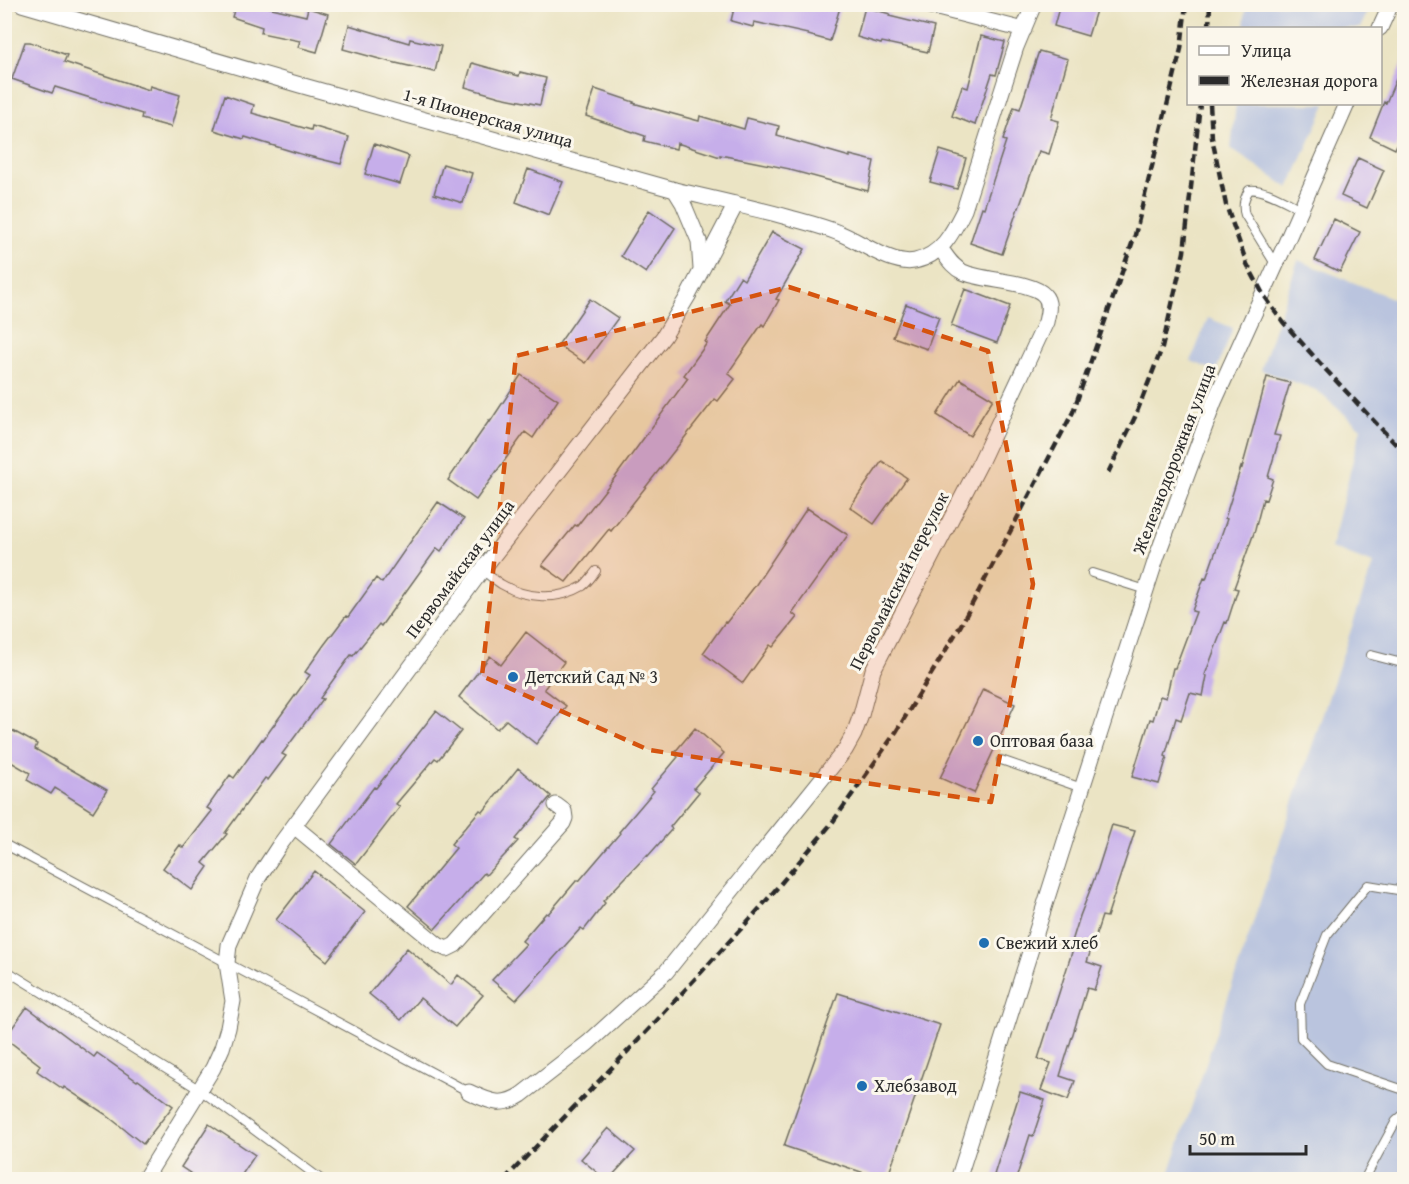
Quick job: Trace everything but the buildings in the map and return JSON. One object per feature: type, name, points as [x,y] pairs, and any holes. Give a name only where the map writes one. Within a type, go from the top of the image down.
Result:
[{"type":"street","name":"1-я Пионерская улица","points":[[22,4],[323,92],[675,190],[823,227],[901,260],[917,260],[940,248]]},
{"type":"street","points":[[922,4],[1024,30]]},
{"type":"street","points":[[940,248],[964,210],[1016,47],[1034,4]]},
{"type":"street","points":[[1380,27],[1391,4]]},
{"type":"street","name":"Железнодорожная улица","points":[[958,1179],[1157,556],[1214,402],[1347,105]]},
{"type":"street","points":[[675,190],[683,202],[699,240],[702,269]]},
{"type":"street","name":"Первомайская улица","points":[[227,963],[229,945],[258,878],[279,846],[482,570],[664,336],[736,204]]},
{"type":"street","name":"Первомайский переулок","points":[[469,1092],[498,1103],[511,1101],[521,1095],[588,1043],[666,972],[845,750],[854,734],[873,670],[980,463],[1046,322],[1049,311],[1048,301],[1044,294],[1036,289],[964,273],[956,268],[940,248]]},
{"type":"street","points":[[294,826],[438,945],[447,949],[455,945],[563,823],[564,811],[555,805]]},
{"type":"street","points":[[144,1179],[200,1090],[222,1048],[233,1001],[227,963]]},
{"type":"lane","points":[[1276,265],[1245,215],[1243,206],[1245,197],[1249,190],[1257,189],[1301,209]]},
{"type":"lane","points":[[482,570],[502,585],[525,594],[550,597],[570,592],[585,584],[596,572]]},
{"type":"lane","points":[[1092,573],[1146,590]]},
{"type":"lane","points":[[1371,655],[1398,662],[1404,658]]},
{"type":"lane","points":[[1000,760],[1082,788]]},
{"type":"lane","points":[[6,847],[469,1092]]},
{"type":"lane","points":[[1404,891],[1368,885],[1327,935],[1300,1004],[1301,1038],[1327,1064],[1404,1090]]},
{"type":"lane","points":[[4,969],[200,1090],[322,1179]]},
{"type":"lane","points":[[1364,1179],[1396,1121],[1404,1114]]},
{"type":"highlighted area","points":[[789,287],[988,351],[1033,584],[991,802],[649,750],[482,676],[516,356]]},
{"type":"shaded area","points":[[1246,4],[1371,5],[1360,27],[1244,27]]},
{"type":"shaded area","points":[[1236,105],[1326,105],[1289,188],[1231,149]]},
{"type":"shaded area","points":[[1298,260],[1404,303],[1404,1179],[1167,1180],[1373,564],[1331,548],[1361,428],[1316,390],[1261,370]]},
{"type":"shaded area","points":[[1208,318],[1233,328],[1216,371],[1191,361]]},
{"type":"railway","points":[[504,1180],[650,1028],[760,908],[832,823],[896,732],[961,625],[1073,412],[1135,235],[1181,49],[1186,4]]},
{"type":"railway","points":[[1209,27],[1210,4]]},
{"type":"railway","points":[[1108,473],[1135,417],[1162,348],[1184,252],[1200,105]]},
{"type":"railway","points":[[1210,105],[1212,138],[1226,205],[1247,264],[1263,294],[1283,322],[1404,453]]},
{"type":"place","name":"Детский Сад № 3","points":[[513,677]]},
{"type":"place","name":"Оптовая база","points":[[978,741]]},
{"type":"place","name":"Свежий хлеб","points":[[984,943]]},
{"type":"place","name":"Хлебзавод","points":[[862,1086]]}]
